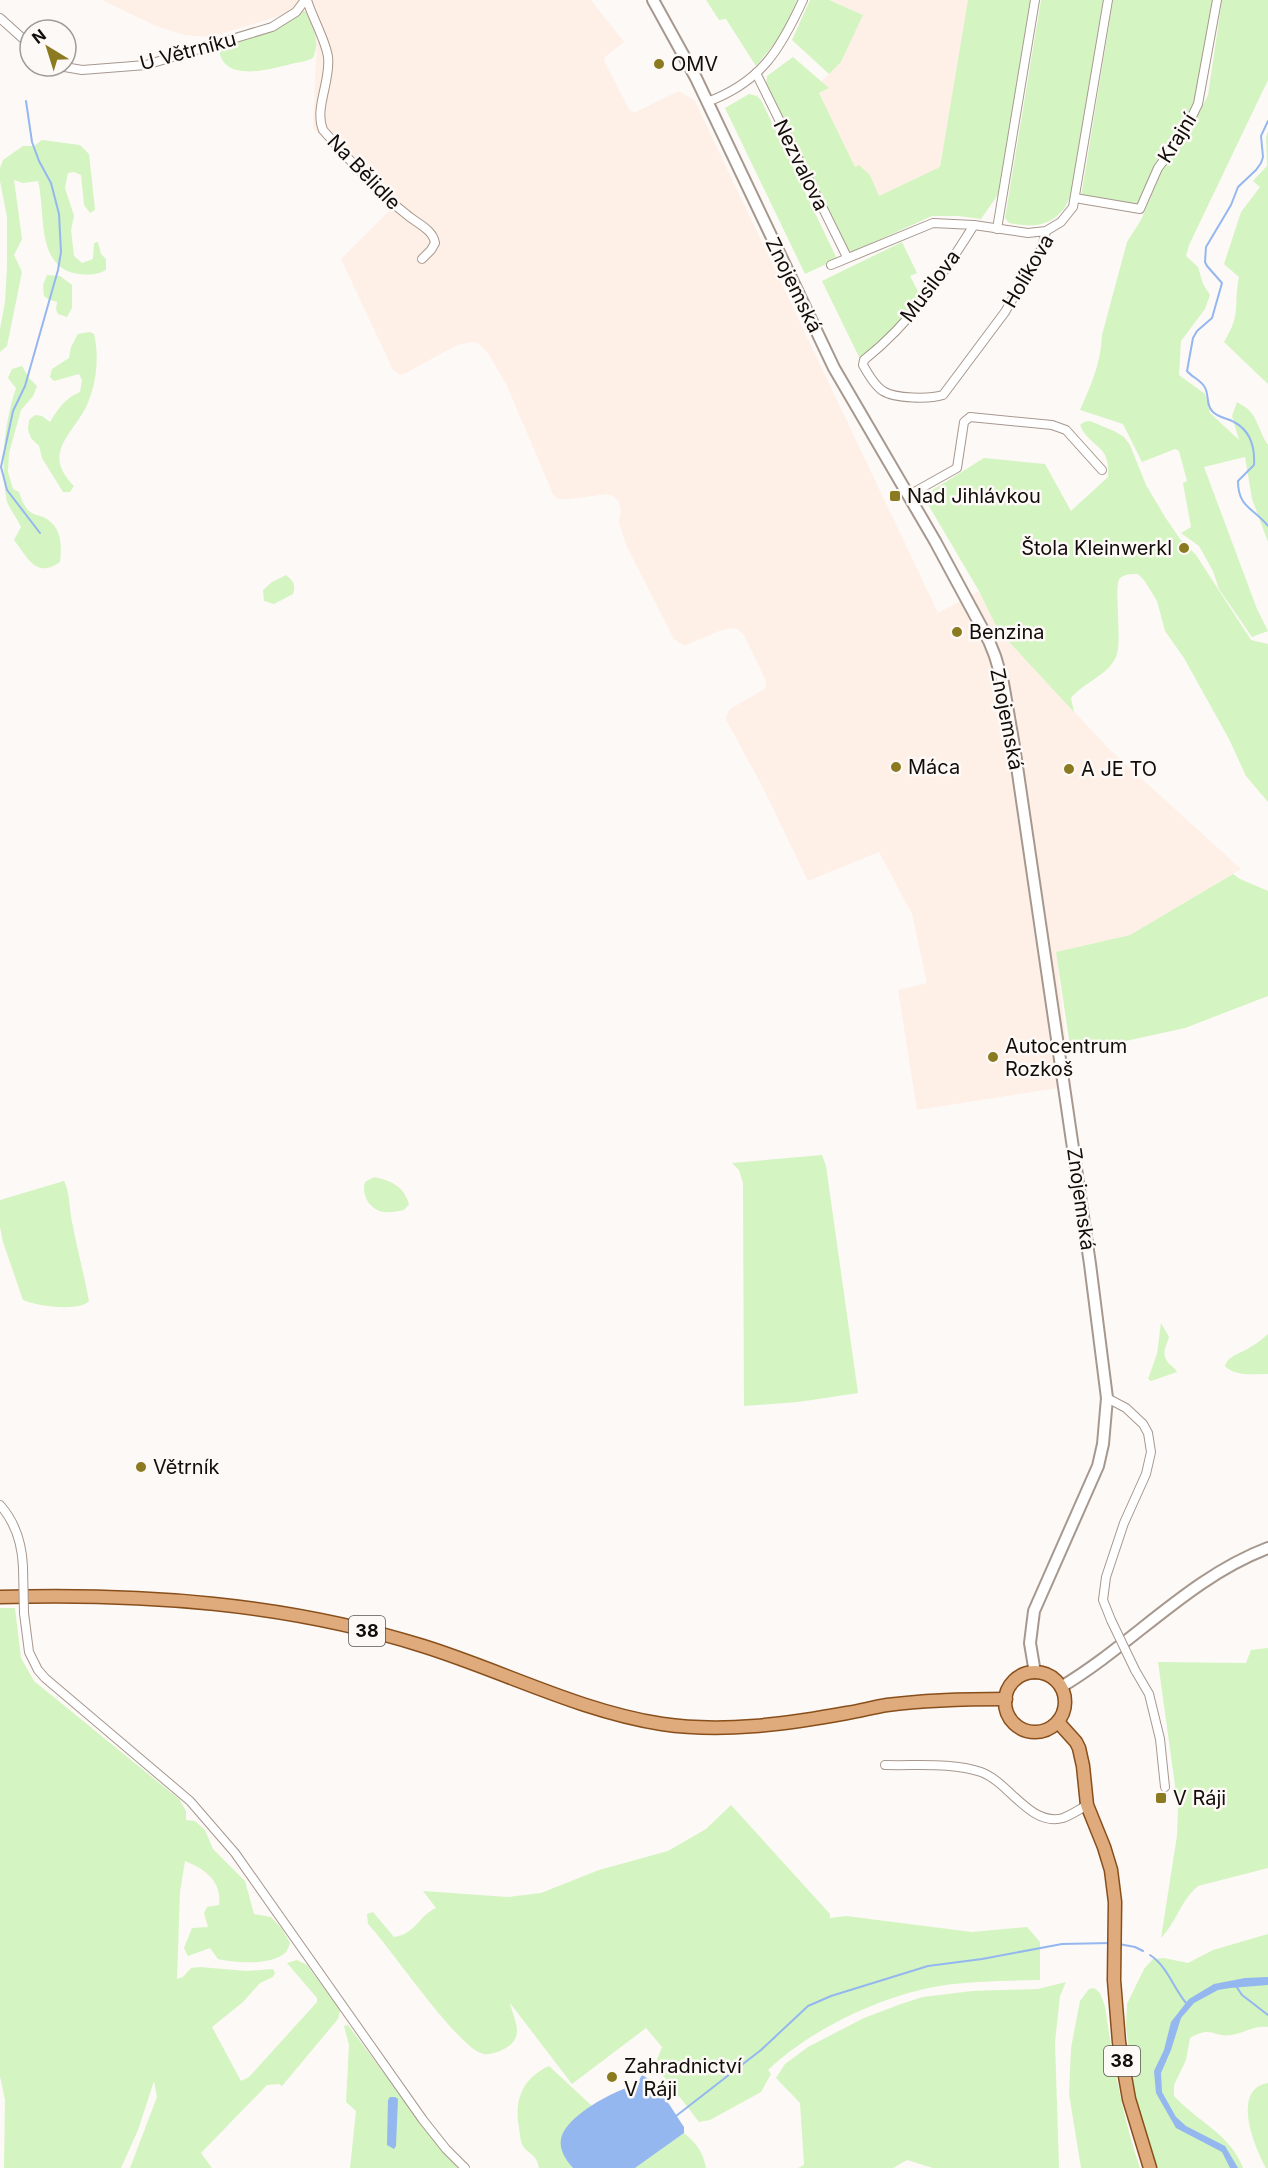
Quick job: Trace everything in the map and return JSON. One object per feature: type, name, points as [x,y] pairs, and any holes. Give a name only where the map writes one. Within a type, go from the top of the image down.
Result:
[{"type":"main road","name":"Znojemská","points":[[653,0],[707,102],[834,368],[909,495],[989,641],[1002,683],[1020,786],[1090,1264],[1107,1398],[1103,1444],[1098,1466],[1034,1611],[1030,1647],[1035,1673]]},
{"type":"main road","points":[[1061,1687],[1094,1666],[1191,1590],[1226,1567],[1268,1548]]},
{"type":"main road","name":"38","points":[[0,1597],[85,1596],[167,1599],[231,1605],[301,1616],[422,1646],[586,1706],[632,1719],[691,1727],[721,1728],[768,1724],[886,1705],[1006,1699]]},
{"type":"main road","points":[[1035,1673],[1048,1675],[1061,1687],[1065,1705],[1058,1722],[1041,1732],[1023,1730],[1009,1717],[1006,1699],[1014,1682],[1024,1675],[1035,1673]]},
{"type":"main road","name":"38","points":[[1058,1722],[1079,1748],[1083,1766],[1084,1794],[1111,1870],[1114,1892],[1115,2000],[1122,2065],[1134,2118],[1150,2168]]},
{"type":"street","name":"U Větrníku","points":[[78,69],[146,65],[272,27],[296,12],[306,0]]},
{"type":"street","name":"Na Bělidle","points":[[306,0],[329,58],[320,119],[323,130],[382,193],[431,233],[435,243],[422,259]]},
{"type":"street","points":[[707,102],[741,85],[772,57],[783,41],[803,0]]},
{"type":"street","points":[[997,228],[1035,0]]},
{"type":"street","name":"Holíkova","points":[[880,389],[893,395],[934,398],[943,395],[1005,312],[1042,248],[1046,231],[1061,222],[1068,214],[1076,198],[1108,0]]},
{"type":"street","name":"Krajní","points":[[1076,198],[1140,209],[1158,168],[1184,133],[1198,104],[1217,0]]},
{"type":"street","points":[[0,18],[18,34]]},
{"type":"street","name":"Nezvalova","points":[[756,73],[847,256]]},
{"type":"street","points":[[831,265],[847,256],[933,222],[1028,233],[1046,231]]},
{"type":"street","name":"Musilova","points":[[880,389],[863,365],[864,360],[925,300],[974,225]]},
{"type":"street","points":[[909,495],[957,468],[964,422],[970,417],[1052,424],[1063,428],[1102,470]]},
{"type":"street","points":[[1107,1398],[1126,1407],[1143,1424],[1148,1433],[1151,1452],[1146,1474],[1120,1534],[1106,1576],[1103,1600],[1135,1670],[1149,1694],[1160,1739],[1165,1787]]},
{"type":"street","points":[[0,1505],[18,1532],[22,1547],[24,1613],[29,1652],[38,1670],[79,1709],[202,1814],[247,1869],[423,2120],[465,2168]]},
{"type":"street","points":[[885,1765],[952,1767],[984,1773],[1007,1788],[1026,1807],[1046,1818],[1061,1818],[1087,1805]]},
{"type":"shaded area","points":[[102,0],[591,0],[624,42],[606,56],[604,61],[630,111],[636,112],[679,91],[695,101],[938,613],[979,591],[998,630],[1109,749],[1241,869],[1130,935],[1056,952],[1071,1086],[917,1110],[898,990],[927,983],[912,914],[879,852],[808,881],[761,784],[725,718],[730,709],[766,688],[766,681],[744,635],[737,629],[731,628],[684,646],[674,639],[626,545],[619,522],[621,511],[619,502],[608,494],[558,499],[553,494],[507,386],[488,353],[479,344],[474,342],[457,345],[404,374],[400,375],[393,370],[341,259],[390,210],[313,128],[317,39],[303,9],[210,37],[184,35],[156,26]]},
{"type":"shaded area","points":[[829,0],[968,0],[940,167],[879,196],[870,175],[855,167],[819,93],[828,89],[821,82],[841,62],[863,15]]},
{"type":"green space","points":[[706,0],[797,0],[782,34],[756,66],[726,19],[719,20]]},
{"type":"green space","points":[[810,0],[829,0],[863,15],[841,62],[829,74],[792,40]]},
{"type":"green space","points":[[968,0],[1030,0],[999,193],[981,219],[932,216],[852,252],[845,249],[766,84],[767,76],[793,57],[829,88],[819,93],[855,167],[859,165],[870,175],[879,196],[940,167]]},
{"type":"green space","points":[[1041,0],[1103,0],[1071,196],[1063,209],[1050,221],[1037,225],[1024,225],[1009,223],[1005,218]]},
{"type":"green space","points":[[1113,0],[1212,0],[1195,101],[1139,205],[1081,197]]},
{"type":"green space","points":[[1222,0],[1268,0],[1268,80],[1189,245],[1186,256],[1198,267],[1203,284],[1210,295],[1205,309],[1181,341],[1179,375],[1205,394],[1210,413],[1239,440],[1232,416],[1237,402],[1248,409],[1268,445],[1268,542],[1252,499],[1245,457],[1204,467],[1257,609],[1268,631],[1252,637],[1219,589],[1213,571],[1199,546],[1181,533],[1191,527],[1183,483],[1187,481],[1179,451],[1175,449],[1142,462],[1123,424],[1080,410],[1098,364],[1102,335],[1127,242],[1141,220],[1162,171],[1185,141],[1208,95]]},
{"type":"green space","points":[[300,9],[306,12],[315,34],[316,45],[313,58],[275,68],[251,71],[239,71],[230,67],[223,60],[219,49],[223,45],[272,27]]},
{"type":"green space","points":[[749,94],[761,100],[837,259],[805,274],[725,108]]},
{"type":"green space","points":[[1268,131],[1268,384],[1224,342],[1235,316],[1239,277],[1224,264],[1241,212],[1260,187],[1253,181],[1267,166]]},
{"type":"green space","points":[[42,140],[80,145],[89,154],[95,210],[90,213],[84,205],[81,175],[74,172],[68,173],[65,188],[74,216],[71,230],[74,256],[82,263],[93,259],[94,243],[98,242],[101,254],[106,259],[106,270],[100,273],[79,274],[65,270],[55,262],[45,237],[38,181],[23,183],[14,180],[22,239],[14,255],[22,272],[7,346],[0,352],[0,329],[5,302],[7,267],[7,217],[0,181],[0,168],[3,160],[23,146],[34,146]]},
{"type":"green space","points":[[902,242],[917,273],[910,276],[922,299],[902,321],[860,359],[822,281]]},
{"type":"green space","points":[[47,275],[60,276],[72,285],[72,308],[67,317],[58,314],[57,302],[44,296],[43,285]]},
{"type":"green space","points":[[90,332],[94,334],[96,342],[95,376],[89,400],[60,452],[60,462],[64,473],[74,486],[70,492],[63,492],[42,458],[39,446],[31,438],[28,430],[29,420],[35,415],[42,416],[50,422],[66,401],[80,392],[82,380],[79,374],[54,381],[50,377],[52,369],[69,358],[71,347],[78,334]]},
{"type":"green space","points":[[22,366],[37,386],[33,396],[21,410],[9,453],[8,472],[13,489],[19,492],[27,509],[54,525],[59,536],[60,562],[45,568],[33,564],[14,540],[21,527],[7,502],[5,488],[4,445],[16,388],[8,378],[12,369]]},
{"type":"green space","points":[[1090,421],[1124,437],[1130,445],[1146,485],[1180,539],[1196,555],[1251,640],[1268,644],[1268,802],[1246,776],[1229,739],[1184,658],[1165,631],[1157,601],[1138,574],[1124,576],[1118,583],[1119,639],[1116,657],[1107,669],[1071,698],[1074,712],[998,630],[979,591],[923,496],[984,458],[1045,464],[1071,511],[1108,477],[1108,466],[1103,452],[1084,433],[1080,425]]},
{"type":"green space","points":[[286,575],[293,583],[293,594],[274,604],[264,601],[263,590]]},
{"type":"green space","points":[[1233,874],[1268,891],[1268,996],[1185,1028],[1071,1053],[1056,952],[1130,935]]},
{"type":"green space","points":[[822,1155],[826,1166],[858,1393],[798,1402],[744,1406],[743,1183],[739,1170],[732,1163]]},
{"type":"green space","points":[[374,1177],[391,1182],[400,1188],[409,1204],[404,1210],[384,1212],[371,1205],[364,1192],[364,1187],[365,1182]]},
{"type":"green space","points":[[64,1181],[89,1301],[77,1306],[47,1306],[23,1300],[3,1242],[0,1227],[0,1200]]},
{"type":"green space","points":[[1161,1323],[1169,1337],[1164,1352],[1165,1358],[1177,1372],[1151,1381],[1148,1379],[1157,1354]]},
{"type":"green space","points":[[1268,1334],[1268,1374],[1234,1372],[1225,1366],[1232,1357]]},
{"type":"green space","points":[[0,1608],[15,1608],[21,1658],[34,1681],[179,1799],[186,1811],[186,1820],[195,1821],[205,1830],[213,1849],[245,1881],[254,1914],[271,1917],[282,1929],[290,1943],[286,1952],[272,1960],[234,1962],[218,1959],[210,1948],[188,1956],[184,1948],[192,1928],[208,1927],[204,1913],[207,1907],[219,1905],[219,1897],[218,1889],[211,1877],[185,1861],[180,1892],[177,1979],[183,1977],[191,1968],[200,1967],[246,1971],[273,1969],[275,1973],[273,1977],[260,1983],[243,2002],[212,2027],[241,2081],[249,2077],[317,2002],[317,1998],[287,1963],[297,1960],[307,1965],[340,2010],[338,2019],[282,2086],[267,2085],[201,2153],[212,2168],[130,2168],[157,2097],[154,2081],[138,2130],[121,2168],[4,2168],[5,2100],[0,2076]]},
{"type":"green space","points":[[1268,1648],[1268,1868],[1198,1886],[1187,1898],[1171,1926],[1161,1938],[1177,1836],[1178,1807],[1158,1662],[1246,1663],[1251,1650]]},
{"type":"green space","points":[[731,1805],[830,1914],[830,1918],[846,1916],[972,1932],[1027,1927],[1040,1942],[1040,1980],[939,1986],[871,2006],[826,2028],[785,2055],[768,2070],[771,2074],[761,2092],[710,2120],[699,2122],[655,2065],[662,2047],[646,2028],[572,2084],[510,2003],[517,2035],[510,2045],[500,2051],[484,2054],[459,2036],[368,1924],[367,1914],[373,1912],[394,1937],[412,1929],[425,1915],[436,1908],[423,1891],[507,1897],[541,1893],[599,1870],[668,1851],[706,1829]]},
{"type":"green space","points":[[1268,1934],[1268,2027],[1258,2027],[1231,2035],[1204,2032],[1190,2038],[1186,2060],[1174,2085],[1174,2096],[1222,2137],[1238,2156],[1243,2168],[1156,2168],[1135,2102],[1126,2026],[1127,2004],[1144,1969],[1153,1959],[1164,1958],[1188,1963],[1213,1950]]},
{"type":"green space","points":[[1066,1982],[1060,1996],[1055,2042],[1059,2168],[933,2168],[907,2160],[893,2168],[798,2168],[804,2165],[800,2103],[776,2078],[785,2064],[808,2047],[864,2018],[923,1997],[972,1991],[1038,1989]]},
{"type":"green space","points":[[1094,1988],[1100,1993],[1105,2006],[1119,2088],[1140,2168],[1081,2168],[1069,2094],[1071,2048],[1080,2001],[1089,1989]]},
{"type":"green space","points":[[348,2025],[434,2141],[458,2168],[350,2168],[356,2111],[346,2102],[349,2045],[344,2026]]},
{"type":"green space","points":[[549,2066],[592,2106],[574,2120],[562,2135],[568,2162],[573,2168],[539,2168],[534,2157],[523,2146],[521,2139],[518,2107],[522,2090],[533,2077]]},
{"type":"green space","points":[[1268,2083],[1268,2168],[1266,2168],[1256,2148],[1248,2108],[1250,2096],[1257,2088]]},
{"type":"green space","points":[[684,2133],[698,2148],[706,2168],[635,2168]]},
{"type":"water","points":[[1268,1977],[1268,1985],[1218,1990],[1194,2003],[1181,2018],[1161,2073],[1162,2092],[1176,2117],[1186,2126],[1225,2146],[1238,2168],[1230,2168],[1222,2152],[1176,2128],[1156,2093],[1154,2071],[1164,2050],[1171,2022],[1189,1999],[1214,1984],[1245,1978]]},
{"type":"water","points":[[642,2075],[665,2098],[684,2127],[684,2133],[635,2168],[573,2168],[561,2147],[561,2139],[565,2130],[592,2105],[616,2092],[636,2085]]},
{"type":"water","points":[[390,2097],[398,2099],[394,2149],[387,2145],[388,2100]]},
{"type":"waterway","points":[[26,101],[32,142],[51,183],[59,214],[61,252],[25,386],[13,411],[1,467],[7,490],[40,533]]},
{"type":"waterway","points":[[1268,121],[1261,136],[1263,157],[1261,163],[1238,187],[1231,205],[1206,247],[1205,262],[1222,283],[1212,318],[1197,331],[1193,338],[1187,371],[1204,386],[1209,406],[1213,412],[1240,426],[1251,440],[1254,465],[1238,481],[1239,490],[1248,507],[1268,526]]},
{"type":"waterway","points":[[676,2116],[761,2050],[808,2006],[831,1996],[928,1966],[982,1959],[1062,1944],[1111,1943]]},
{"type":"waterway","points":[[1119,1944],[1143,1951]]},
{"type":"waterway","points":[[1150,1955],[1165,1971],[1186,2003]]},
{"type":"waterway","points":[[1236,1986],[1242,1995],[1268,2015]]},
{"type":"place","name":"OMV","points":[[659,64]]},
{"type":"place","name":"Nad Jihlávkou","points":[[895,496]]},
{"type":"place","name":"Štola Kleinwerkl","points":[[1184,548]]},
{"type":"place","name":"Benzina","points":[[957,632]]},
{"type":"place","name":"Máca","points":[[896,767]]},
{"type":"place","name":"A JE TO","points":[[1069,769]]},
{"type":"place","name":"Autocentrum Rozkoš","points":[[993,1057]]},
{"type":"place","name":"Větrník","points":[[141,1467]]},
{"type":"place","name":"V Ráji","points":[[1161,1798]]},
{"type":"place","name":"Zahradnictví V Ráji","points":[[612,2077]]}]
